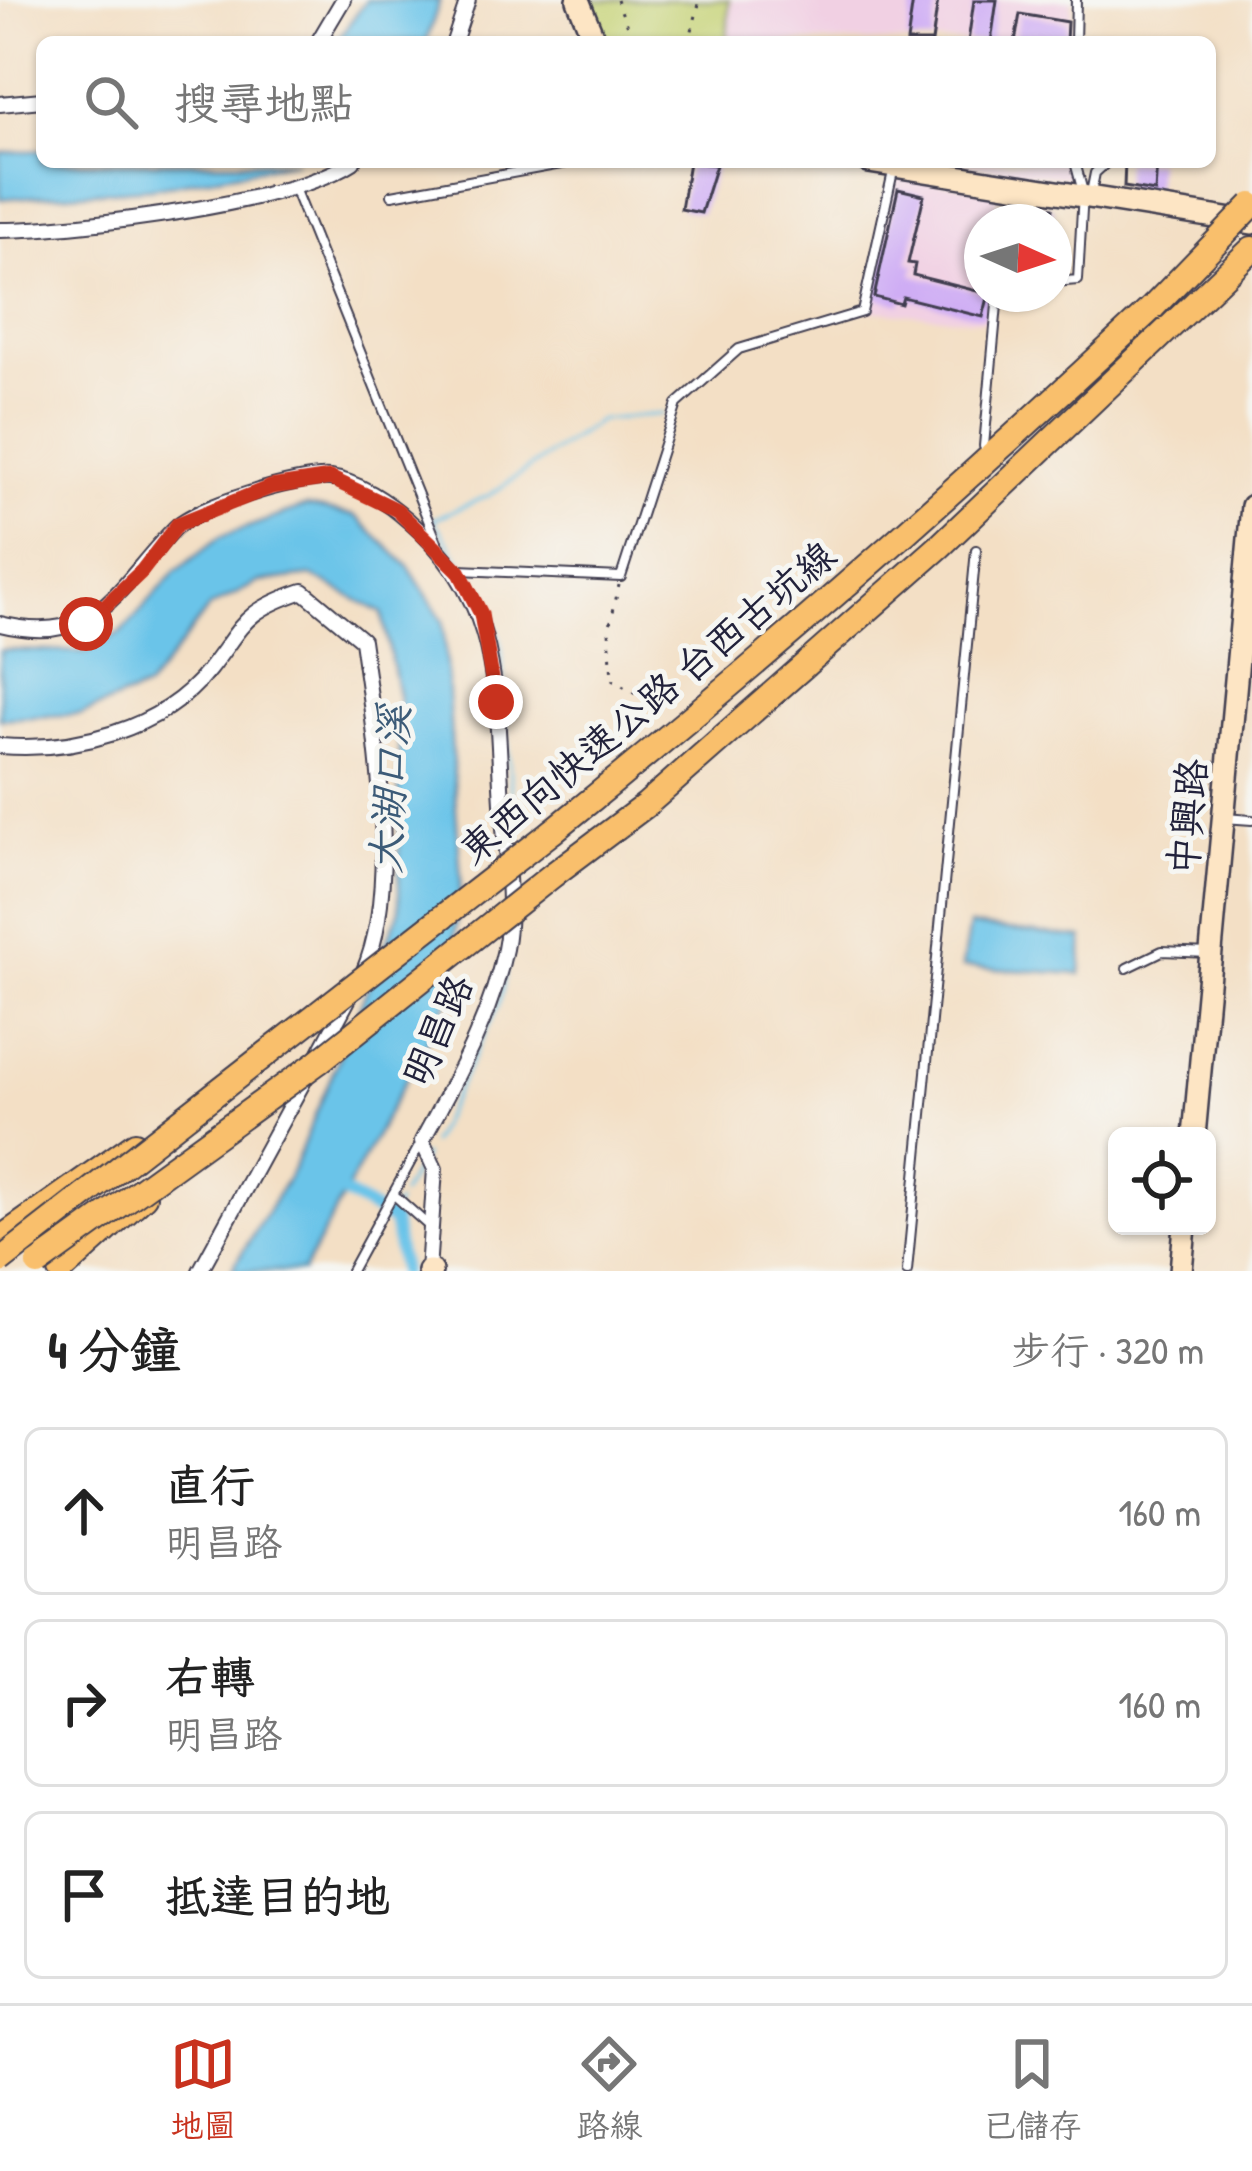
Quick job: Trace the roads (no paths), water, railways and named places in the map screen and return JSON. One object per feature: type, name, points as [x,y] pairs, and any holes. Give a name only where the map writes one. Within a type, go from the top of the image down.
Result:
[{"type":"highway","name":"東西向快速公路 台西古坑線","points":[[0,1263],[553,832],[746,673],[1004,446],[1153,307],[1252,205]]},
{"type":"highway","name":"東西向快速公路 台西古坑線","points":[[28,1271],[318,1062],[662,791],[939,547],[1175,328],[1252,249]]},
{"type":"highway","points":[[0,1239],[203,1102]]},
{"type":"highway","points":[[61,1271],[173,1168]]},
{"type":"main road","points":[[578,0],[593,36]]},
{"type":"main road","points":[[953,168],[1252,223]]},
{"type":"main road","name":"中興路","points":[[1195,1127],[1223,818],[1242,733],[1252,506]]},
{"type":"main road","points":[[1181,1271],[1184,1235]]},
{"type":"street","points":[[322,36],[344,0]]},
{"type":"street","points":[[456,36],[469,0]]},
{"type":"street","points":[[0,104],[36,101]]},
{"type":"street","points":[[0,230],[142,215],[294,188],[326,179],[343,168]]},
{"type":"street","name":"明昌路","points":[[0,625],[36,633],[86,624],[142,571],[178,524],[271,487],[330,478],[370,493],[438,545],[459,571],[481,614],[492,662],[506,944],[484,1026],[425,1147]]},
{"type":"street","points":[[0,746],[50,750],[158,713],[207,673],[241,620],[304,591],[362,640],[374,723],[384,907],[366,968],[200,1271]]},
{"type":"street","points":[[425,1147],[435,1169],[429,1271]]},
{"type":"street","points":[[0,1263],[15,1271]]},
{"type":"lane","points":[[1075,36],[1076,0]]},
{"type":"lane","points":[[392,195],[536,168]]},
{"type":"lane","points":[[459,571],[621,577],[677,404],[739,350],[862,312],[893,168]]},
{"type":"lane","points":[[1077,168],[1087,193]]},
{"type":"lane","points":[[1072,280],[1078,280],[1087,193],[1100,168]]},
{"type":"lane","points":[[294,188],[438,545]]},
{"type":"lane","points":[[984,446],[996,312]]},
{"type":"lane","points":[[907,1271],[976,550]]},
{"type":"lane","points":[[1223,818],[1252,820]]},
{"type":"lane","points":[[1127,968],[1162,951],[1210,953]]},
{"type":"lane","points":[[351,1271],[425,1147]]},
{"type":"lane","points":[[393,1194],[432,1229]]},
{"type":"water","points":[[366,0],[440,0],[428,36],[340,36]]},
{"type":"water","points":[[36,150],[36,168],[263,168],[151,188],[0,199],[0,153]]},
{"type":"water","points":[[307,506],[355,516],[408,566],[443,621],[461,880],[448,1001],[303,1271],[231,1271],[293,1169],[399,912],[399,700],[382,613],[312,576],[259,582],[209,608],[147,688],[82,714],[0,719],[0,650],[86,652],[124,630],[175,572],[220,537]]},
{"type":"water","points":[[969,926],[1083,938],[1081,974],[962,967]]},
{"type":"waterway","points":[[515,848],[501,644],[491,609],[433,519],[488,496],[600,420],[662,414]]},
{"type":"waterway","points":[[431,1143],[499,1004],[514,936]]},
{"type":"waterway","points":[[401,1195],[423,1156]]},
{"type":"waterway","points":[[335,1188],[393,1221],[402,1271]]},
{"type":"waterway","points":[[389,1217],[397,1203]]},
{"type":"water label","name":"大湖口溪","points":[[389,789]]}]
